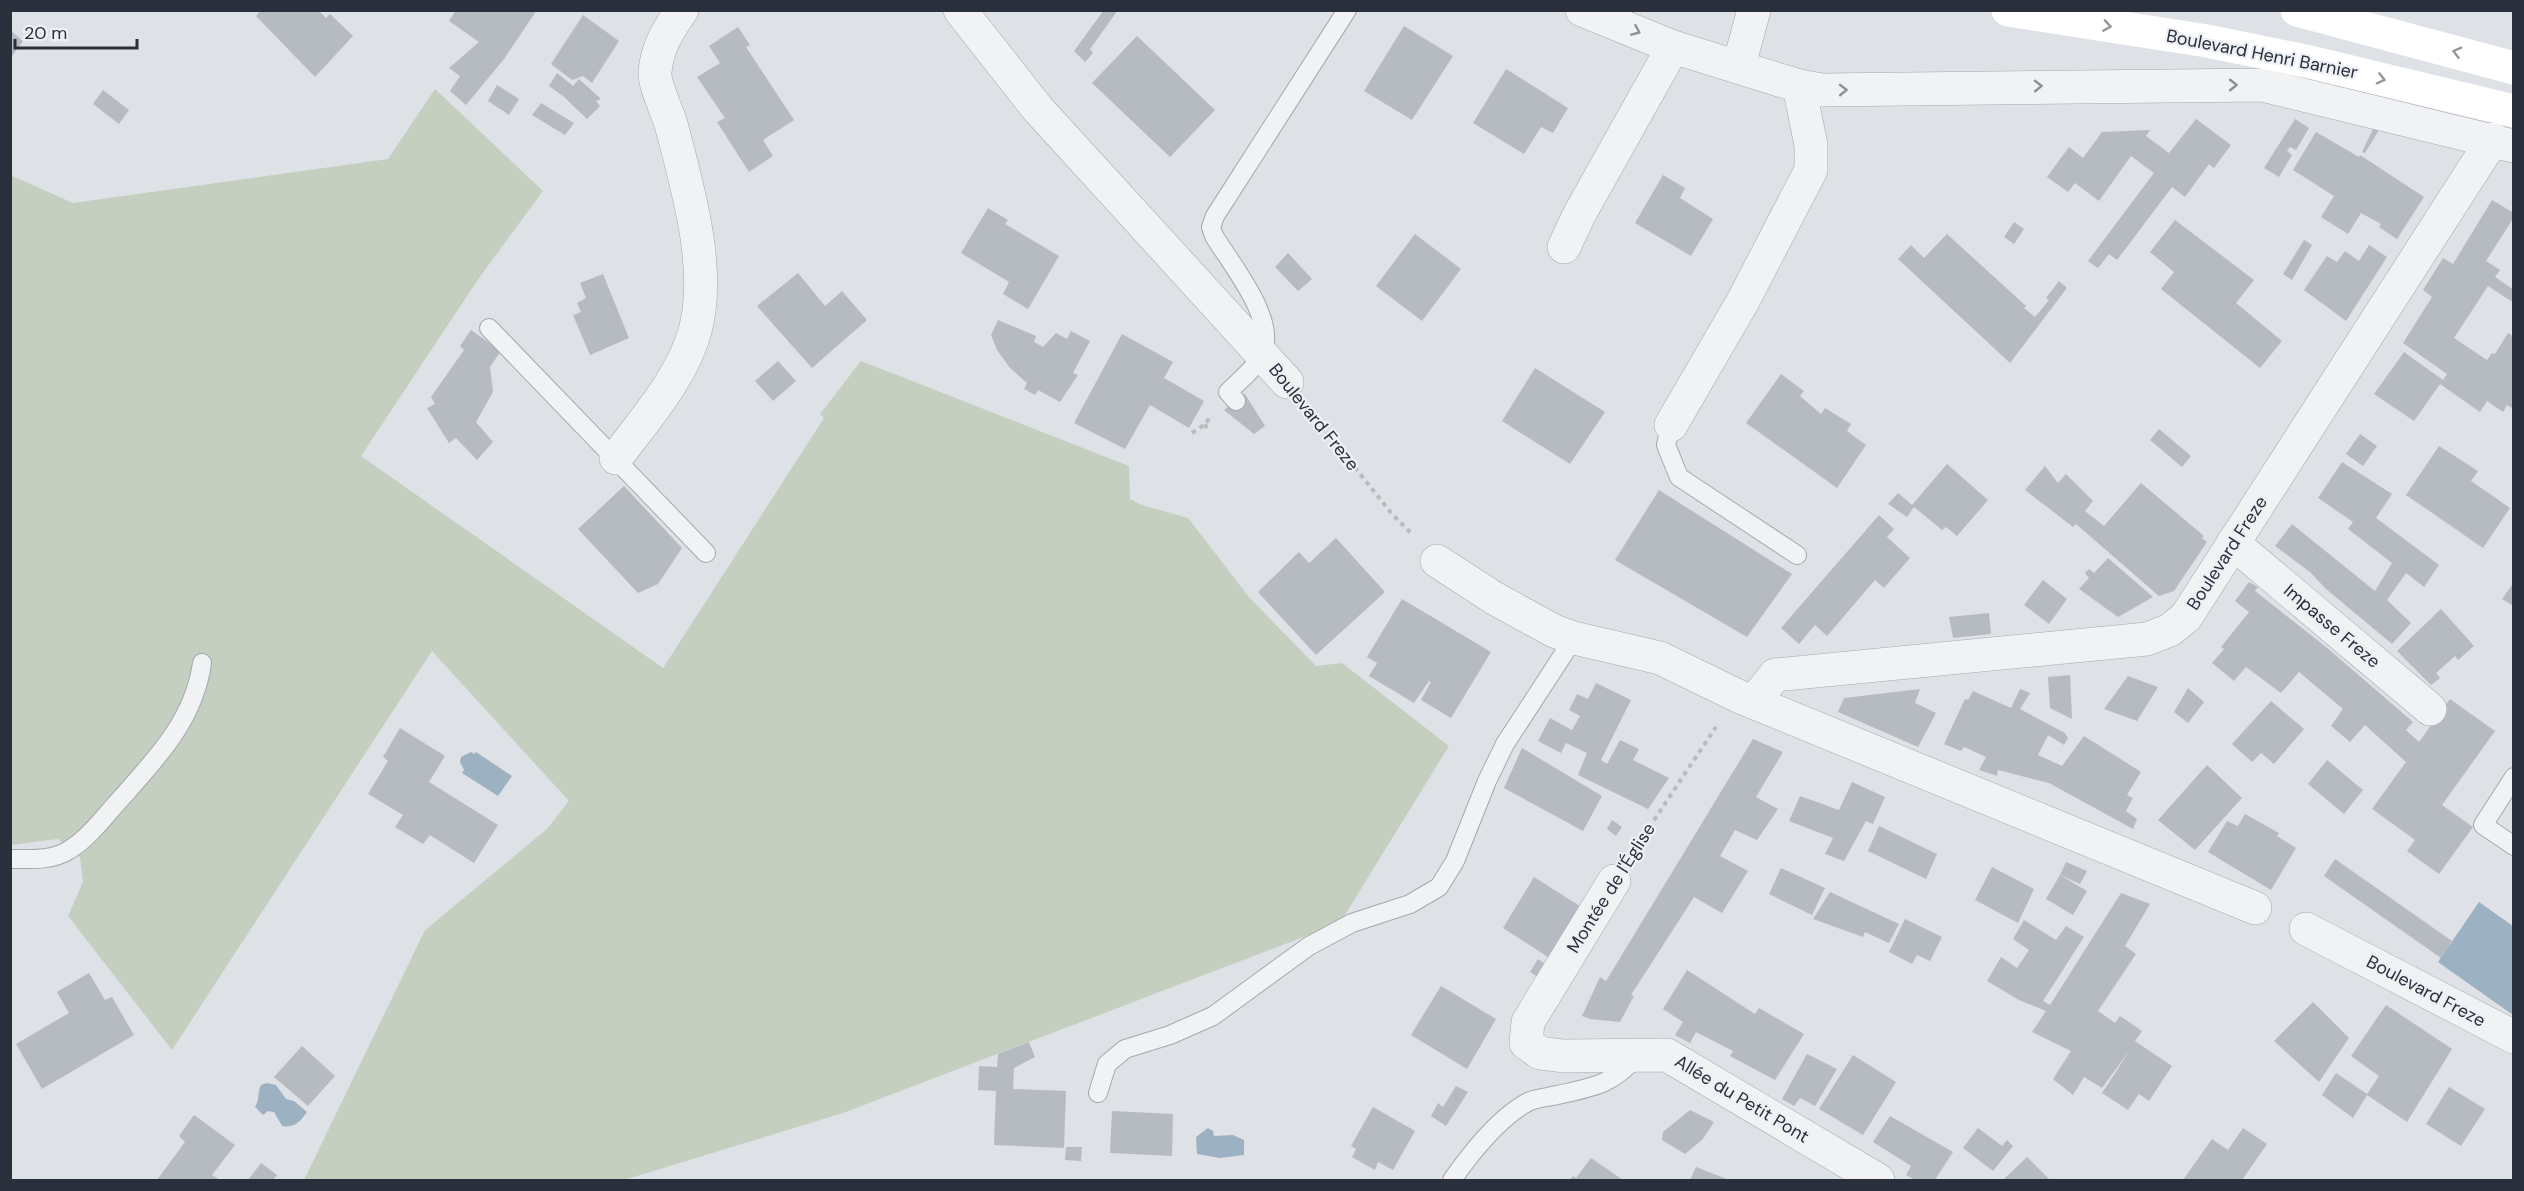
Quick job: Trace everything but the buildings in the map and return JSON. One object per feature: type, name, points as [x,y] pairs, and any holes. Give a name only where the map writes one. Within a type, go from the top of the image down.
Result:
[{"type":"main road","name":"Boulevard Henri Barnier","points":[[2008,10],[2207,41],[2310,62],[2514,111]]},
{"type":"main road","points":[[2297,10],[2514,68]]},
{"type":"street","points":[[616,458],[680,367],[695,331],[702,286],[689,194],[654,74],[662,39],[682,10]]},
{"type":"street","name":"Boulevard Freze","points":[[960,10],[1037,108],[1287,382]]},
{"type":"street","points":[[1582,10],[1673,47],[1738,65],[1799,86],[1822,90],[2262,84],[2504,142]]},
{"type":"street","points":[[1738,65],[1754,10]]},
{"type":"street","points":[[1564,247],[1579,215],[1673,47]]},
{"type":"street","points":[[1671,425],[1743,301],[1811,170],[1810,145],[1799,86]]},
{"type":"street","name":"Boulevard Freze","points":[[1754,702],[1775,675],[2147,639],[2170,630],[2186,617],[2233,543],[2504,142]]},
{"type":"street","name":"Impasse Freze","points":[[2233,543],[2430,709]]},
{"type":"street","points":[[1437,561],[1494,598],[1554,631],[1574,638],[1660,658],[1754,702],[2254,908]]},
{"type":"street","name":"Montée de l'Église","points":[[1526,1043],[1528,1022],[1614,881]]},
{"type":"street","name":"Boulevard Freze","points":[[2306,928],[2514,1037]]},
{"type":"street","name":"Allée du Petit Pont","points":[[1526,1043],[1540,1053],[1563,1056],[1667,1055],[1878,1180]]},
{"type":"lane","points":[[1236,401],[1228,392],[1262,355],[1266,335],[1256,303],[1214,236],[1211,227],[1215,216],[1347,10]]},
{"type":"lane","points":[[489,328],[706,553]]},
{"type":"lane","points":[[1671,425],[1665,445],[1679,477],[1797,555]]},
{"type":"lane","points":[[1098,1093],[1107,1065],[1125,1049],[1170,1035],[1214,1016],[1309,946],[1352,923],[1410,904],[1439,887],[1455,861],[1487,781],[1505,744],[1574,638]]},
{"type":"lane","points":[[10,859],[49,858],[68,851],[88,835],[160,755],[183,720],[199,687],[202,663]]},
{"type":"lane","points":[[2514,777],[2483,825],[2514,846]]},
{"type":"lane","points":[[1452,1180],[1502,1120],[1530,1101],[1598,1087],[1624,1071],[1638,1055]]},
{"type":"path","name":"Boulevard Freze","points":[[1287,382],[1392,514],[1437,561]]},
{"type":"path","points":[[1205,424],[1208,431]]},
{"type":"path","name":"Montée de l'Église","points":[[1614,881],[1708,737]]},
{"type":"green space","points":[[435,89],[543,191],[479,278],[361,456],[663,668],[824,418],[820,414],[861,361],[1129,466],[1130,499],[1142,505],[1188,518],[1249,597],[1316,666],[1342,663],[1449,746],[1340,923],[843,1113],[624,1180],[304,1180],[425,930],[547,829],[569,801],[432,651],[172,1050],[68,916],[83,882],[80,857],[58,839],[11,845],[10,175],[73,203],[388,159]]},
{"type":"water","points":[[471,752],[474,754],[476,752],[512,776],[498,796],[462,773],[464,770],[460,762],[461,757]]},
{"type":"water","points":[[2479,902],[2513,926],[2513,1015],[2438,962]]},
{"type":"water","points":[[267,1083],[276,1085],[286,1099],[294,1101],[307,1112],[299,1121],[290,1126],[282,1126],[274,1112],[268,1111],[263,1115],[255,1107],[261,1085]]},
{"type":"water","points":[[1208,1128],[1213,1131],[1214,1136],[1233,1135],[1244,1140],[1244,1155],[1220,1158],[1197,1154],[1196,1137]]}]
